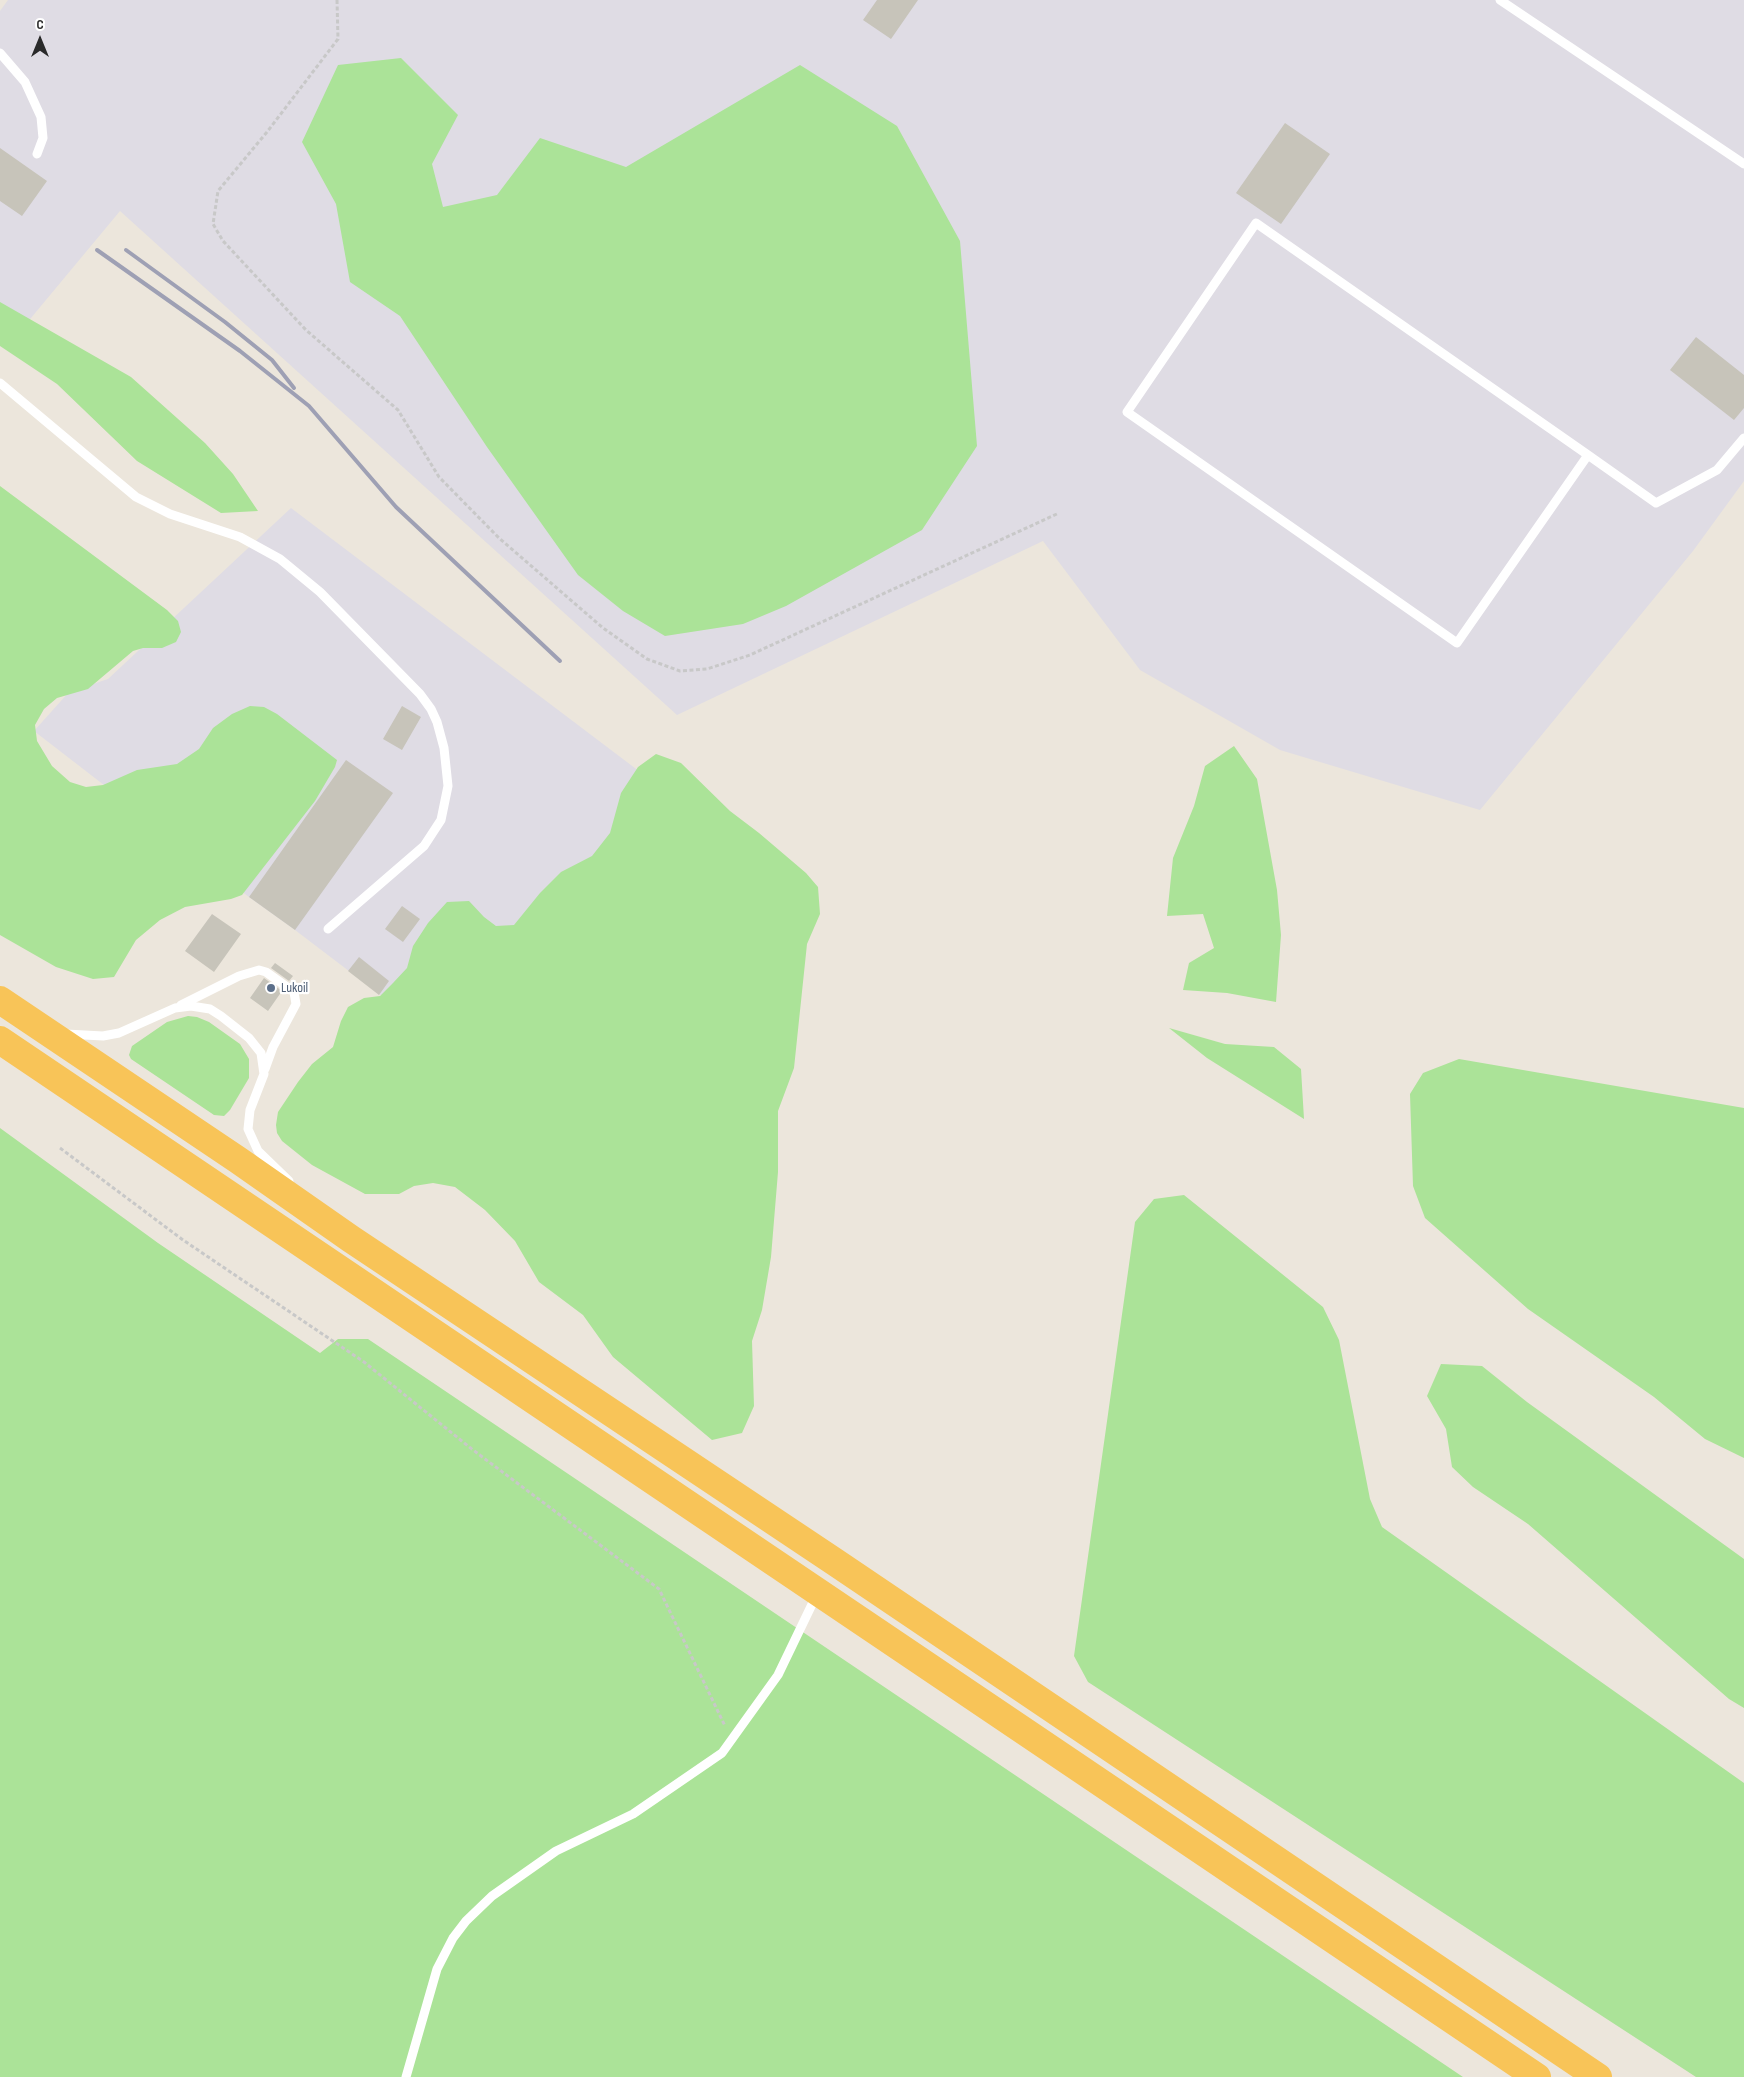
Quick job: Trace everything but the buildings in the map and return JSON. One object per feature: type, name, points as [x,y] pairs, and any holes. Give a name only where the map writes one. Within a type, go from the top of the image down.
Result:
[{"type":"highway","points":[[0,1000],[238,1160],[351,1239],[835,1562],[1598,2077]]},
{"type":"highway","points":[[0,1040],[1537,2077]]},
{"type":"lane","points":[[1500,0],[1744,164]]},
{"type":"lane","points":[[0,53],[25,82],[41,117],[43,138],[37,154]]},
{"type":"lane","points":[[1588,455],[1457,643],[1127,412],[1256,223],[1588,455],[1656,503],[1718,470],[1744,438]]},
{"type":"lane","points":[[0,383],[136,497],[170,514],[240,537],[280,560],[320,592],[420,694],[431,709],[444,748],[448,786],[441,820],[424,846],[328,929]]},
{"type":"lane","points":[[51,1034],[103,1036],[119,1034],[250,972],[259,970],[266,972],[294,992],[296,1004],[273,1047],[250,1110],[248,1129],[258,1151],[351,1239]]},
{"type":"lane","points":[[175,1008],[198,1006],[210,1009],[221,1016],[256,1044],[264,1062],[264,1074]]},
{"type":"lane","points":[[406,2077],[437,1969],[453,1938],[466,1921],[492,1896],[556,1851],[632,1814],[722,1753],[778,1675],[818,1592]]},
{"type":"path","points":[[337,0],[338,39],[267,132],[218,191],[213,224],[224,241],[306,330],[398,410],[439,477],[499,538],[602,628],[647,659],[680,671],[707,669],[750,655],[1059,513]]},
{"type":"path","points":[[60,1148],[183,1240],[364,1362],[474,1450],[659,1589],[732,1740]]},
{"type":"shaded area","points":[[8,0],[1744,0],[1744,481],[1693,551],[1480,810],[1280,750],[1140,670],[1043,541],[677,715],[120,211],[21,330],[0,315],[0,11]]},
{"type":"shaded area","points":[[291,508],[656,784],[437,1038],[249,897],[34,731],[69,692],[108,679]]},
{"type":"green space","points":[[401,58],[458,115],[432,164],[443,207],[497,195],[540,138],[626,167],[800,65],[897,126],[960,241],[977,446],[922,530],[786,606],[743,624],[665,636],[623,611],[578,575],[487,447],[400,316],[350,282],[336,204],[302,142],[338,65]]},
{"type":"green space","points":[[0,302],[131,377],[205,443],[233,474],[258,511],[221,513],[137,461],[57,384],[0,346]]},
{"type":"green space","points":[[0,486],[167,610],[178,621],[181,632],[176,642],[162,648],[143,648],[133,651],[88,689],[57,698],[44,709],[35,725],[37,741],[52,766],[70,782],[86,787],[103,785],[137,770],[177,764],[199,749],[213,728],[232,714],[250,706],[264,707],[277,714],[337,760],[335,767],[315,801],[242,895],[231,899],[185,907],[160,920],[136,940],[114,977],[93,979],[56,967],[0,935]]},
{"type":"green space","points":[[1234,746],[1257,779],[1277,890],[1281,935],[1276,1002],[1227,993],[1183,990],[1189,963],[1214,948],[1203,914],[1167,916],[1173,858],[1194,806],[1205,766]]},
{"type":"green space","points":[[656,754],[681,763],[730,811],[806,873],[818,887],[820,914],[807,944],[794,1068],[778,1111],[778,1172],[771,1257],[762,1310],[752,1341],[754,1406],[742,1433],[712,1440],[613,1357],[583,1315],[539,1282],[515,1241],[485,1210],[455,1187],[433,1183],[414,1186],[399,1194],[365,1194],[312,1165],[282,1141],[277,1133],[276,1125],[278,1112],[298,1082],[312,1064],[333,1047],[341,1021],[348,1007],[364,998],[380,996],[393,983],[407,968],[413,946],[428,923],[447,902],[469,901],[484,917],[496,926],[514,925],[540,893],[561,872],[592,856],[610,833],[621,793],[638,767]]},
{"type":"green space","points":[[188,1016],[197,1017],[209,1022],[240,1044],[249,1059],[249,1078],[230,1110],[224,1116],[214,1115],[131,1059],[129,1055],[132,1046],[167,1022]]},
{"type":"green space","points":[[1169,1028],[1225,1044],[1274,1047],[1301,1069],[1304,1119],[1207,1058]]},
{"type":"green space","points":[[1459,1059],[1744,1108],[1744,1458],[1705,1439],[1654,1397],[1528,1309],[1425,1218],[1413,1186],[1410,1094],[1423,1073]]},
{"type":"green space","points":[[0,1128],[158,1243],[320,1353],[338,1339],[368,1339],[1463,2077],[0,2077]]},
{"type":"green space","points":[[1184,1195],[1323,1307],[1339,1340],[1370,1499],[1382,1527],[1744,1783],[1744,2077],[1696,2077],[1088,1682],[1074,1656],[1135,1222],[1154,1199]]},
{"type":"green space","points":[[1441,1364],[1482,1366],[1527,1402],[1744,1559],[1744,1708],[1729,1699],[1528,1524],[1473,1487],[1452,1467],[1446,1429],[1427,1396]]},
{"type":"railway","points":[[97,250],[240,351],[309,406],[396,507],[560,661]]},
{"type":"railway","points":[[126,250],[225,322],[272,360],[294,388]]},
{"type":"place","name":"Lukoil","points":[[271,988]]}]
